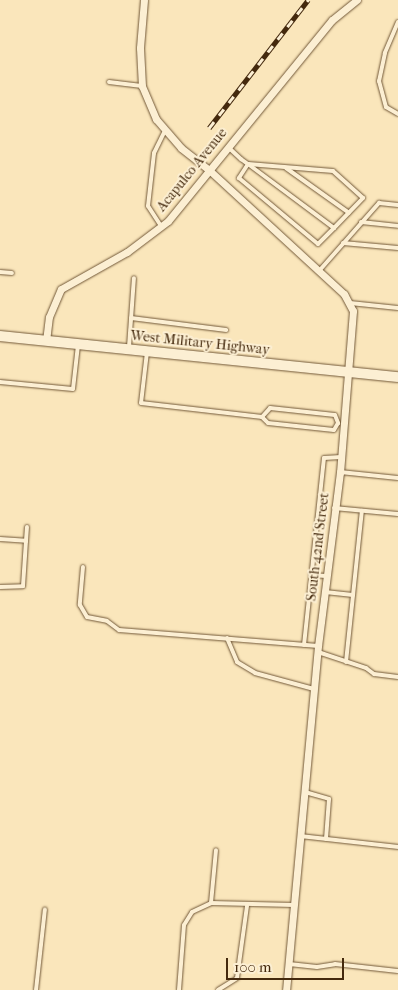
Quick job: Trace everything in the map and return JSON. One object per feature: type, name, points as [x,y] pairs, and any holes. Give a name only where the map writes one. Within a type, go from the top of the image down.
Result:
[{"type":"main road","name":"West Military Highway","points":[[0,336],[398,377]]},
{"type":"street","points":[[144,0],[140,48],[142,86],[156,119],[180,148],[208,169],[319,270],[350,303]]},
{"type":"street","name":"Acapulco Avenue","points":[[46,341],[49,317],[61,289],[127,252],[161,226],[332,20],[357,0]]},
{"type":"street","name":"South 42nd Street","points":[[286,990],[318,649],[334,508],[340,472],[341,423],[353,311],[350,303]]},
{"type":"lane","points":[[398,22],[385,53],[379,81],[386,107],[398,114]]},
{"type":"lane","points":[[109,82],[142,86]]},
{"type":"lane","points":[[161,226],[148,206],[154,153],[165,130]]},
{"type":"lane","points":[[227,146],[248,164],[334,228]]},
{"type":"lane","points":[[248,164],[333,171],[363,198],[318,244],[239,178],[248,164]]},
{"type":"lane","points":[[285,167],[349,213]]},
{"type":"lane","points":[[319,270],[379,202],[398,205]]},
{"type":"lane","points":[[361,222],[398,226]]},
{"type":"lane","points":[[343,243],[398,248]]},
{"type":"lane","points":[[0,272],[12,273]]},
{"type":"lane","points":[[129,350],[134,278]]},
{"type":"lane","points":[[350,303],[398,308]]},
{"type":"lane","points":[[131,318],[226,330]]},
{"type":"lane","points":[[0,382],[73,389],[78,344]]},
{"type":"lane","points":[[147,352],[141,403],[262,417],[268,423],[334,430],[341,423],[335,416],[270,408],[262,417]]},
{"type":"lane","points":[[304,645],[324,458],[341,458]]},
{"type":"lane","points":[[340,472],[398,478]]},
{"type":"lane","points":[[334,508],[398,514]]},
{"type":"lane","points":[[346,662],[362,511]]},
{"type":"lane","points":[[0,588],[23,586],[27,527]]},
{"type":"lane","points":[[0,539],[26,541]]},
{"type":"lane","points":[[83,567],[80,605],[87,617],[107,621],[119,630],[304,645],[318,649],[374,674],[398,677]]},
{"type":"lane","points":[[311,575],[326,576]]},
{"type":"lane","points":[[324,592],[353,596]]},
{"type":"lane","points":[[227,638],[237,662],[256,673],[314,689]]},
{"type":"lane","points":[[305,792],[329,799],[326,839]]},
{"type":"lane","points":[[300,836],[398,847]]},
{"type":"lane","points":[[211,903],[216,850]]},
{"type":"lane","points":[[179,990],[184,925],[192,912],[211,903],[247,906],[294,905]]},
{"type":"lane","points":[[218,990],[237,978],[247,906]]},
{"type":"lane","points":[[36,990],[45,909]]},
{"type":"lane","points":[[288,964],[335,964],[398,972]]},
{"type":"railway","points":[[209,128],[308,0]]}]
